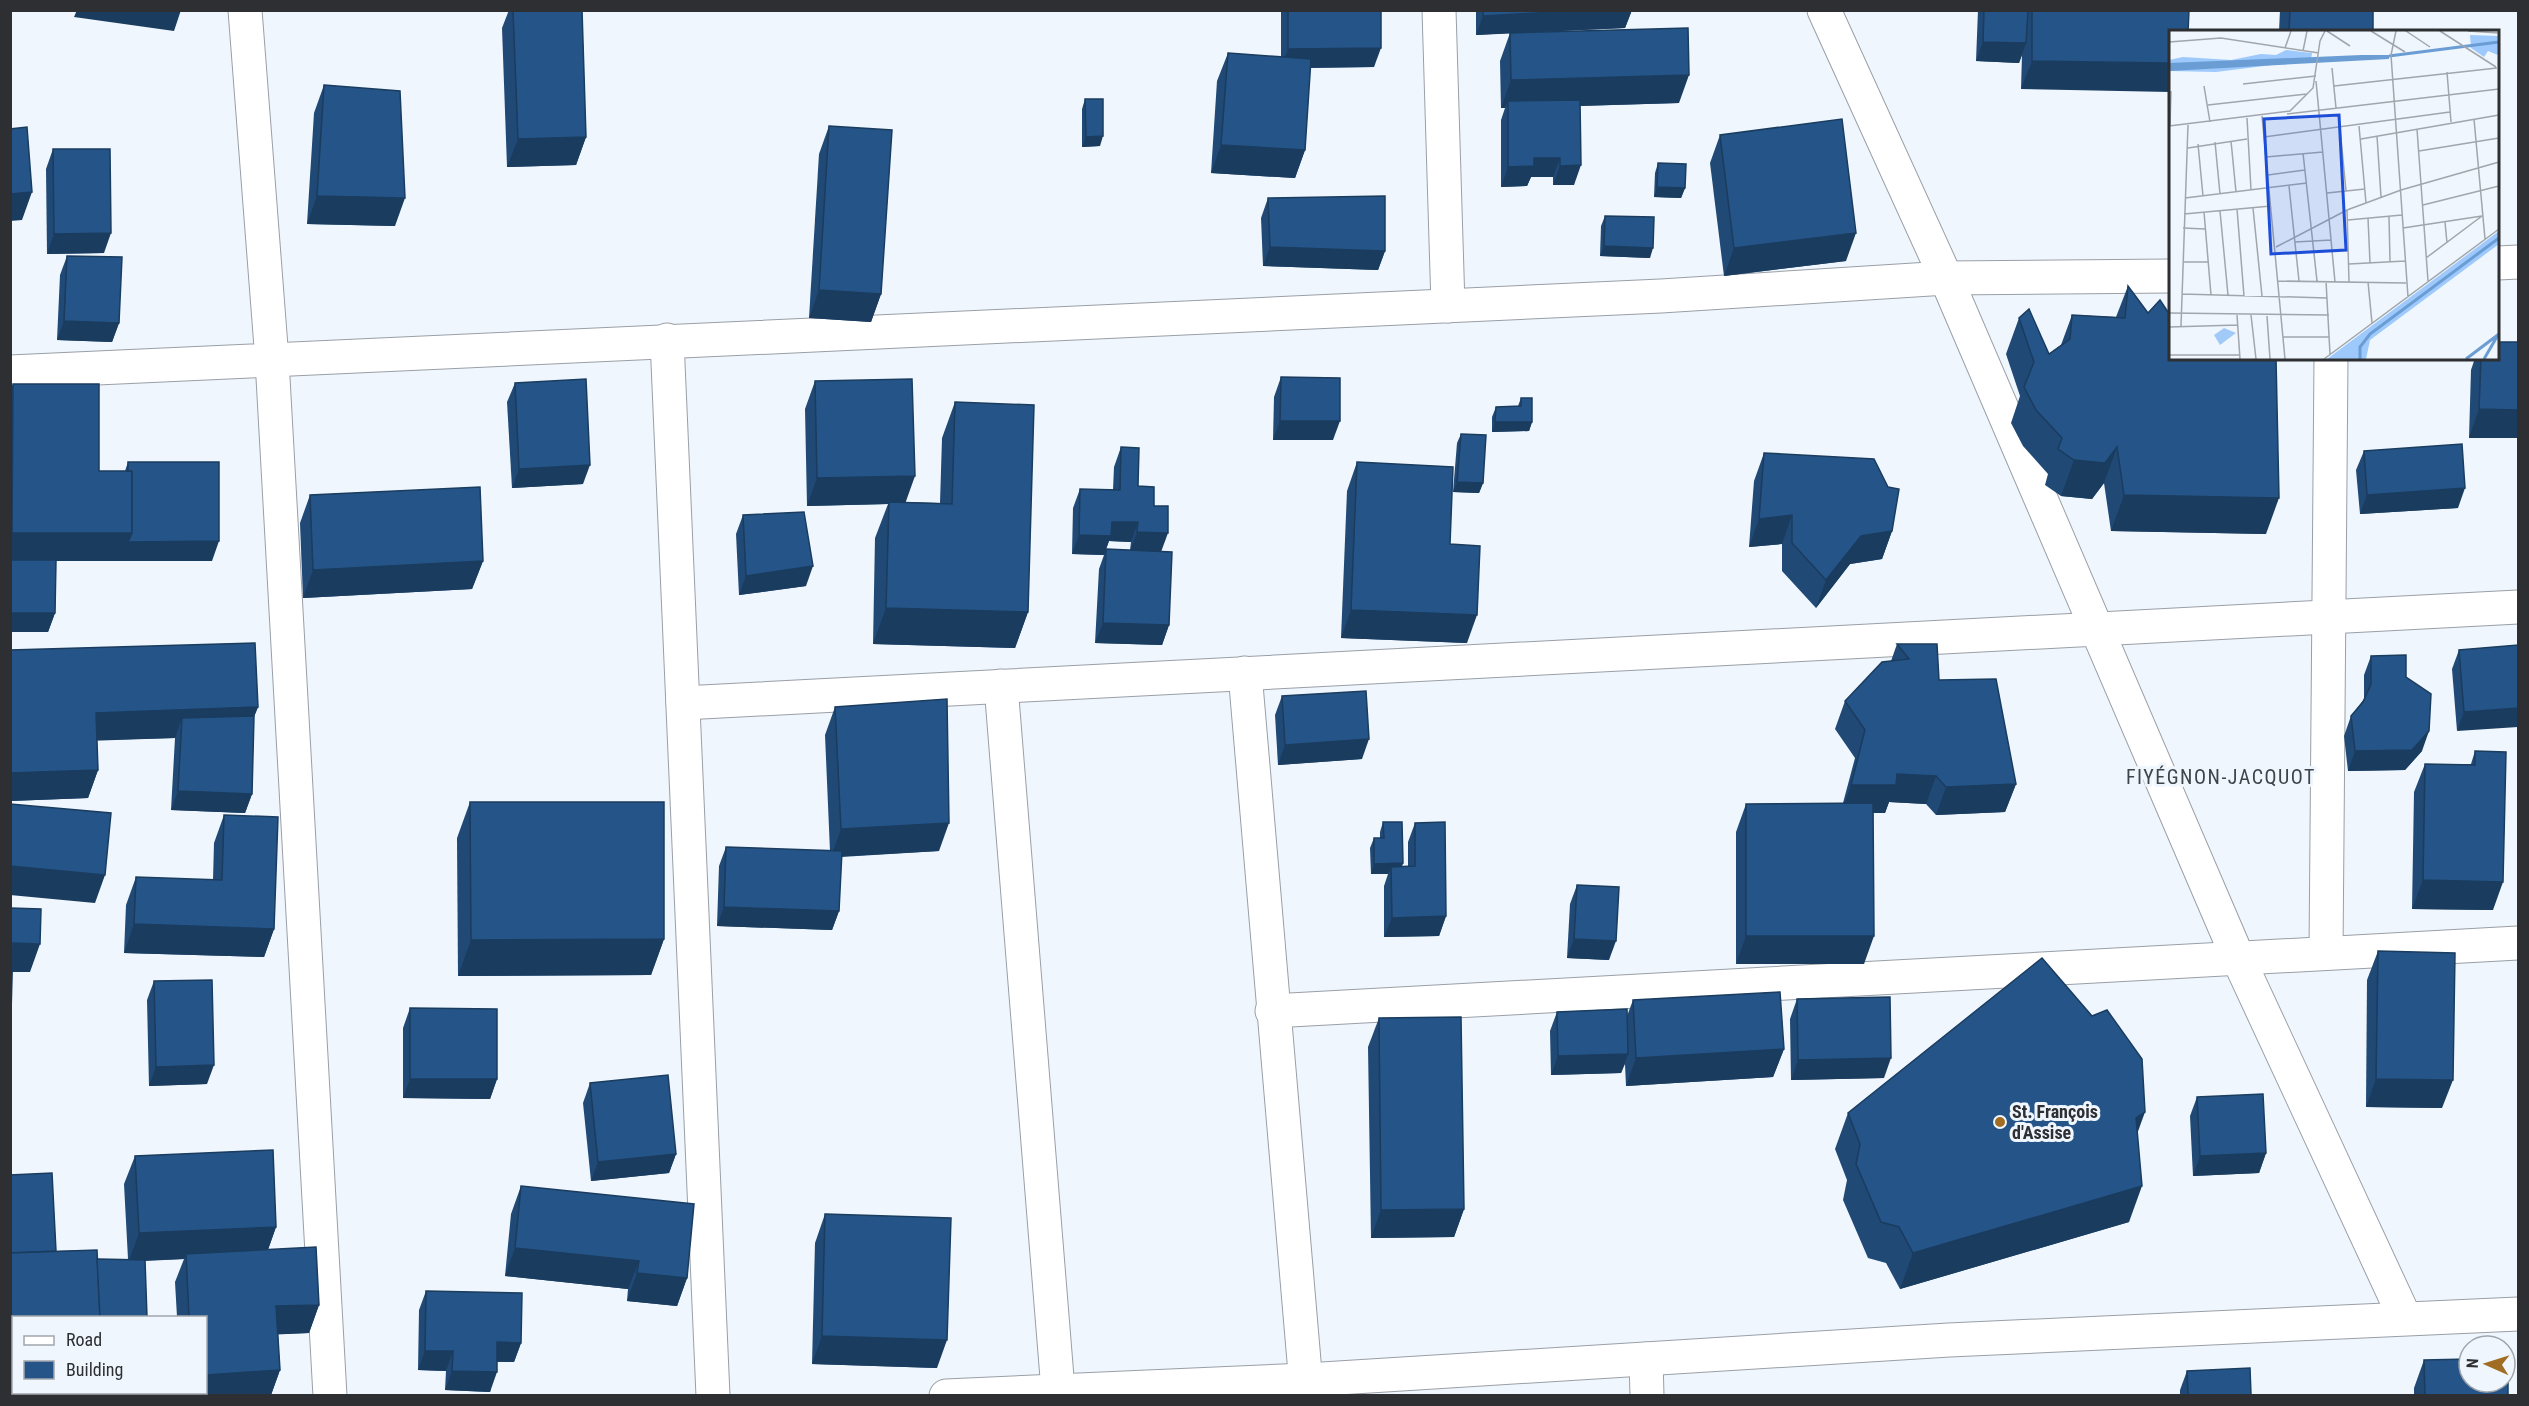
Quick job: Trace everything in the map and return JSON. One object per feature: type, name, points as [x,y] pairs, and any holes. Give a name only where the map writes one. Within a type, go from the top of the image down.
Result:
[{"type":"street","points":[[245,10],[272,360],[330,1395]]},
{"type":"street","points":[[1439,10],[1448,306]]},
{"type":"street","points":[[1824,10],[1946,278],[2238,958],[2405,1318]]},
{"type":"street","points":[[2499,263],[2518,262]]},
{"type":"street","points":[[10,372],[1661,296],[1946,278],[2169,276]]},
{"type":"street","points":[[667,340],[713,1395]]},
{"type":"street","points":[[2326,953],[2331,360]]},
{"type":"street","points":[[683,703],[2518,607]]},
{"type":"street","points":[[1245,673],[1272,1011],[1306,1388]]},
{"type":"street","points":[[1001,686],[1058,1390]]},
{"type":"street","points":[[1272,1011],[2518,943]]},
{"type":"street","points":[[946,1395],[1058,1390],[1306,1388],[1646,1359],[2405,1318],[2518,1314]]},
{"type":"street","points":[[1646,1359],[1647,1395]]},
{"type":"building","points":[[513,10],[582,10],[586,137],[518,139]]},
{"type":"building","points":[[1288,10],[1381,10],[1381,48],[1288,49]]},
{"type":"building","points":[[1483,10],[1589,10],[1483,16]]},
{"type":"building","points":[[1984,10],[2028,10],[2026,43],[1983,42]]},
{"type":"building","points":[[2032,10],[2189,10],[2188,30],[2169,30],[2169,63],[2032,61]]},
{"type":"building","points":[[2290,10],[2373,10],[2373,30],[2289,30]]},
{"type":"building","points":[[1688,28],[1689,75],[1511,80],[1510,33]]},
{"type":"building","points":[[1228,53],[1311,59],[1305,150],[1221,145]]},
{"type":"building","points":[[324,85],[400,91],[405,198],[317,196]]},
{"type":"building","points":[[1085,99],[1103,99],[1103,136],[1086,137]]},
{"type":"building","points":[[1580,100],[1581,165],[1560,166],[1560,158],[1534,158],[1534,166],[1508,167],[1508,101]]},
{"type":"building","points":[[1842,119],[1856,233],[1734,248],[1720,135]]},
{"type":"building","points":[[829,126],[892,130],[881,294],[819,290]]},
{"type":"building","points":[[27,127],[32,192],[10,194],[10,129]]},
{"type":"building","points":[[53,149],[110,149],[111,233],[54,234]]},
{"type":"building","points":[[1658,163],[1686,164],[1685,188],[1657,187]]},
{"type":"building","points":[[1385,196],[1385,251],[1270,247],[1268,198]]},
{"type":"building","points":[[1605,216],[1654,217],[1653,248],[1604,246]]},
{"type":"building","points":[[67,256],[122,257],[119,323],[64,321]]},
{"type":"building","points":[[2128,286],[2148,313],[2160,300],[2169,314],[2169,360],[2276,360],[2279,498],[2124,495],[2117,447],[2105,463],[2074,460],[2058,449],[2062,438],[2036,410],[2024,387],[2034,362],[2019,318],[2029,309],[2049,354],[2070,339],[2072,315],[2125,318]]},
{"type":"building","points":[[2499,342],[2518,342],[2518,410],[2479,409],[2481,360],[2499,360]]},
{"type":"building","points":[[1281,377],[1340,378],[1340,421],[1280,421]]},
{"type":"building","points":[[586,379],[590,465],[519,469],[515,383]]},
{"type":"building","points":[[912,379],[915,476],[817,478],[815,381]]},
{"type":"building","points":[[13,384],[99,384],[99,471],[132,471],[132,533],[12,533]]},
{"type":"building","points":[[1521,398],[1532,398],[1532,422],[1495,422],[1496,407],[1521,406]]},
{"type":"building","points":[[955,402],[1034,405],[1028,612],[886,608],[889,502],[952,504]]},
{"type":"building","points":[[1461,434],[1486,435],[1483,483],[1457,482]]},
{"type":"building","points":[[2462,444],[2465,488],[2367,495],[2364,451]]},
{"type":"building","points":[[1121,447],[1139,448],[1138,486],[1154,487],[1154,506],[1168,506],[1168,533],[1137,532],[1138,522],[1112,522],[1111,536],[1079,535],[1080,489],[1120,490]]},
{"type":"building","points":[[1764,453],[1874,459],[1888,487],[1899,489],[1892,531],[1861,536],[1826,580],[1792,543],[1792,515],[1759,519]]},
{"type":"building","points":[[128,462],[219,462],[219,541],[128,542],[132,533],[132,471],[128,471]]},
{"type":"building","points":[[1357,462],[1453,467],[1450,544],[1480,546],[1477,615],[1351,610]]},
{"type":"building","points":[[480,487],[483,561],[313,570],[310,495]]},
{"type":"building","points":[[804,512],[813,566],[746,576],[743,515]]},
{"type":"building","points":[[1106,549],[1172,552],[1169,625],[1103,623]]},
{"type":"building","points":[[10,560],[56,560],[55,613],[10,613]]},
{"type":"building","points":[[255,643],[258,707],[96,713],[98,770],[10,773],[10,650]]},
{"type":"building","points":[[1897,644],[1937,644],[1939,680],[1996,679],[2016,784],[1946,787],[1936,776],[1897,774],[1896,785],[1851,785],[1865,730],[1845,701],[1882,662],[1909,659]]},
{"type":"building","points":[[2518,645],[2518,708],[2464,712],[2459,650]]},
{"type":"building","points":[[2406,655],[2406,677],[2431,694],[2429,731],[2412,750],[2355,751],[2351,716],[2363,702],[2371,684],[2371,656]]},
{"type":"building","points":[[1366,691],[1369,739],[1285,745],[1282,696]]},
{"type":"building","points":[[947,699],[949,823],[841,829],[835,707]]},
{"type":"building","points":[[254,716],[252,794],[178,791],[182,718]]},
{"type":"building","points":[[2475,751],[2506,752],[2503,882],[2423,880],[2425,764],[2475,765]]},
{"type":"building","points":[[470,802],[664,802],[664,939],[471,940]]},
{"type":"building","points":[[1873,803],[1874,936],[1746,936],[1746,804]]},
{"type":"building","points":[[10,804],[111,813],[105,875],[10,866]]},
{"type":"building","points":[[224,815],[278,817],[274,929],[134,924],[136,877],[222,880]]},
{"type":"building","points":[[1383,822],[1402,822],[1403,863],[1374,864],[1374,838],[1384,838]]},
{"type":"building","points":[[1445,822],[1446,916],[1392,918],[1391,867],[1415,866],[1415,823]]},
{"type":"building","points":[[726,847],[842,851],[839,911],[724,907]]},
{"type":"building","points":[[1577,885],[1619,887],[1616,941],[1574,939]]},
{"type":"building","points":[[10,908],[41,909],[40,944],[13,943],[10,1048]]},
{"type":"building","points":[[2378,951],[2455,953],[2453,1080],[2376,1079]]},
{"type":"building","name":"St. François d'Assise","points":[[2042,958],[2092,1016],[2107,1010],[2142,1059],[2145,1112],[2136,1118],[2142,1186],[1913,1253],[1899,1227],[1881,1222],[1856,1164],[1860,1144],[1848,1113]]},
{"type":"building","points":[[212,980],[214,1065],[156,1067],[154,981]]},
{"type":"building","points":[[1780,992],[1784,1049],[1636,1058],[1633,1000]]},
{"type":"building","points":[[1890,997],[1891,1058],[1798,1060],[1797,999]]},
{"type":"building","points":[[410,1008],[497,1009],[497,1079],[410,1079]]},
{"type":"building","points":[[1627,1009],[1628,1054],[1558,1056],[1557,1012]]},
{"type":"building","points":[[1461,1017],[1464,1209],[1381,1210],[1379,1018]]},
{"type":"building","points":[[668,1075],[676,1154],[598,1162],[590,1083]]},
{"type":"building","points":[[2263,1094],[2266,1153],[2200,1156],[2197,1097]]},
{"type":"building","points":[[273,1150],[276,1227],[139,1233],[135,1156]]},
{"type":"building","points":[[52,1173],[56,1251],[10,1253],[10,1175]]},
{"type":"building","points":[[521,1186],[694,1204],[687,1278],[637,1273],[639,1261],[515,1248]]},
{"type":"building","points":[[825,1214],[951,1218],[947,1340],[822,1336]]},
{"type":"building","points":[[316,1247],[319,1305],[276,1306],[280,1370],[207,1375],[207,1316],[189,1316],[186,1254]]},
{"type":"building","points":[[97,1250],[100,1316],[12,1316],[12,1392],[10,1392],[10,1253]]},
{"type":"building","points":[[97,1259],[145,1260],[147,1316],[100,1316]]},
{"type":"building","points":[[426,1291],[522,1293],[521,1343],[497,1342],[497,1372],[452,1371],[453,1351],[425,1351]]},
{"type":"building","points":[[2457,1359],[2457,1394],[2508,1395],[2425,1395],[2424,1360]]},
{"type":"building","points":[[2250,1368],[2251,1395],[2188,1395],[2187,1371]]},
{"type":"place","name":"St. François d'Assise","points":[[2000,1122]]},
{"type":"district","name":"FIYÉGNON-JACQUOT","points":[[2221,777]]}]
